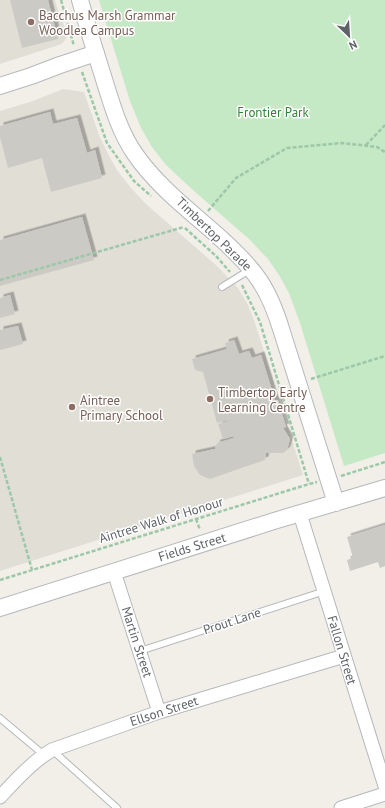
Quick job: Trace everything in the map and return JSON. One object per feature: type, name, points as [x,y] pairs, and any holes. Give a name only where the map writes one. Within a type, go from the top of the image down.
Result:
[{"type":"street","name":"Timbertop Parade","points":[[80,0],[114,109],[134,153],[163,187],[228,245],[251,269],[267,294],[274,308],[336,503]]},
{"type":"street","points":[[0,86],[96,53]]},
{"type":"street","name":"Fields Street","points":[[0,608],[385,488]]},
{"type":"street","name":"Fallon Street","points":[[300,514],[385,786]]},
{"type":"street","name":"Martin Street","points":[[114,572],[159,712]]},
{"type":"street","name":"Ellson Street","points":[[0,797],[48,753],[159,712],[344,656]]},
{"type":"street","points":[[341,808],[385,794]]},
{"type":"lane","points":[[222,287],[251,269]]},
{"type":"lane","name":"Prout Lane","points":[[140,651],[324,591]]},
{"type":"lane","points":[[0,718],[48,753],[117,808]]},
{"type":"path","points":[[61,0],[78,59],[107,143],[134,181],[156,201]]},
{"type":"path","points":[[366,146],[385,125]]},
{"type":"path","points":[[200,220],[236,178],[286,148],[342,143],[377,147],[385,152]]},
{"type":"path","points":[[178,222],[216,256],[242,285],[260,322],[309,484]]},
{"type":"path","points":[[0,280],[184,227]]},
{"type":"path","points":[[281,390],[298,383],[385,356]]},
{"type":"path","points":[[0,457],[32,570]]},
{"type":"path","name":"Aintree Walk of Honour","points":[[0,580],[309,484],[328,480],[385,462]]},
{"type":"shaded area","name":"Bacchus Marsh Grammar Woodlea Campus","points":[[0,0],[55,0],[68,36],[62,44],[0,64]]},
{"type":"shaded area","name":"Aintree Primary School","points":[[63,89],[84,92],[99,135],[108,154],[117,170],[131,188],[147,205],[217,266],[238,288],[248,305],[255,323],[303,475],[0,571],[0,111],[33,101]]},
{"type":"green space","name":"Frontier Park","points":[[99,0],[385,0],[385,453],[344,466],[300,323],[289,293],[268,259],[249,239],[166,165],[152,147],[141,128],[130,101]]},
{"type":"building","points":[[10,0],[48,0],[58,39],[22,48]]},
{"type":"building","points":[[50,112],[53,124],[77,118],[87,153],[95,150],[102,178],[51,192],[42,158],[8,168],[0,137],[0,126]]},
{"type":"building","points":[[82,217],[94,260],[0,286],[0,240]]},
{"type":"building","points":[[10,295],[15,314],[0,318],[0,298]]},
{"type":"building","points":[[18,326],[23,344],[0,350],[0,330]]},
{"type":"building","points":[[234,340],[239,354],[249,351],[252,358],[261,355],[275,400],[278,400],[286,427],[283,428],[290,439],[287,450],[283,453],[266,453],[265,460],[210,479],[200,475],[194,466],[192,454],[215,449],[217,443],[234,438],[233,436],[223,439],[218,424],[228,420],[217,423],[203,372],[195,370],[192,359],[227,349],[225,343]]},
{"type":"building","points":[[385,525],[385,566],[380,568],[378,562],[350,571],[347,560],[353,558],[347,537]]},
{"type":"place","name":"Bacchus Marsh Grammar Woodlea Campus","points":[[31,22]]},
{"type":"place","name":"Timbertop Early Learning Centre","points":[[210,399]]},
{"type":"place","name":"Aintree Primary School","points":[[72,407]]}]
